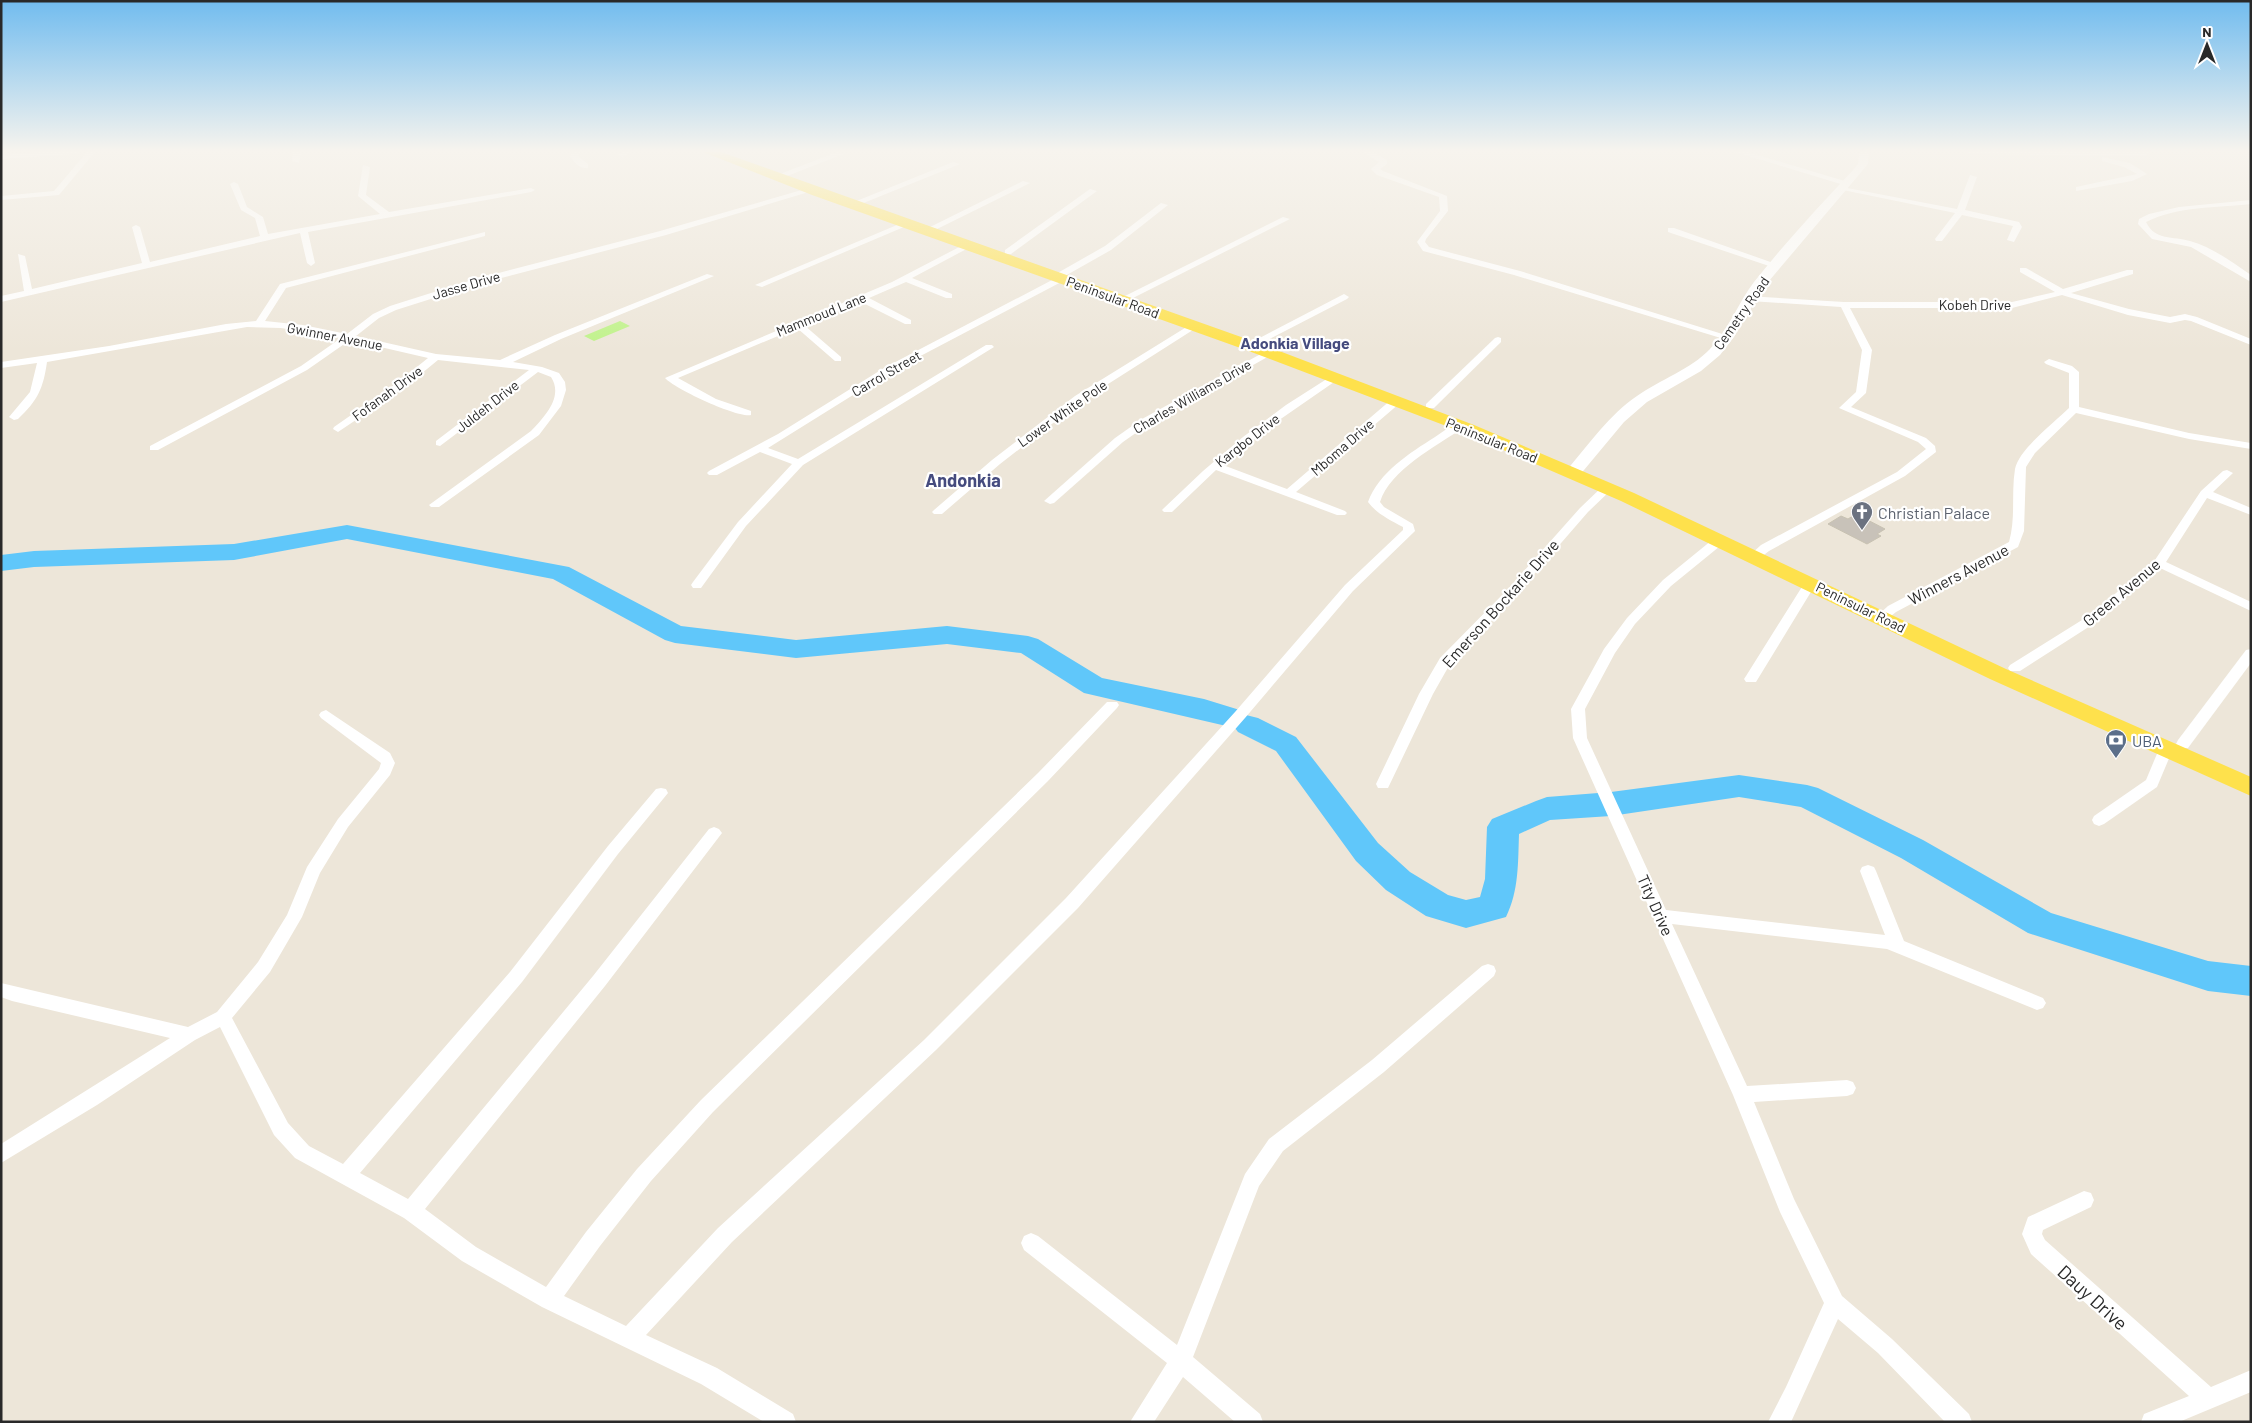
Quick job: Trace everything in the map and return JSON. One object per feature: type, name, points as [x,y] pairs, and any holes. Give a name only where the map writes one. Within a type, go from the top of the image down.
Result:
[{"type":"main road","name":"Peninsular Road","points":[[890,218],[1061,276],[1193,326],[1263,348],[1430,406],[1577,469],[1761,552],[1887,613],[2000,674],[2251,788]]},
{"type":"main road","name":"Peninsular Road","points":[[908,218],[1008,252],[1061,276],[1130,296],[1263,348],[1333,378],[1577,469],[1607,488],[1721,539],[1761,552],[1811,582],[2015,668],[2251,775]]},
{"type":"street","points":[[260,218],[264,237]]},
{"type":"street","points":[[1,299],[29,294],[264,237],[367,218]]},
{"type":"street","name":"Jasse Drive","points":[[154,448],[304,368],[376,316],[421,297],[714,218]]},
{"type":"street","points":[[934,227],[952,218]]},
{"type":"street","points":[[1008,252],[1055,218]]},
{"type":"street","name":"Carrol Street","points":[[713,473],[782,436],[887,370],[1061,276],[1108,248],[1147,218]]},
{"type":"street","points":[[1130,296],[1285,218]]},
{"type":"street","points":[[1438,218],[1422,238],[1421,242],[1426,249],[1517,273],[1728,337]]},
{"type":"street","name":"Cemetry Road","points":[[1577,469],[1619,419],[1642,399],[1696,368],[1715,352],[1728,337],[1750,298],[1775,265],[1816,218]]},
{"type":"street","points":[[1939,239],[1955,218]]},
{"type":"street","points":[[1990,218],[2016,224],[2018,227],[2011,240]]},
{"type":"street","points":[[2148,218],[2142,221],[2142,224],[2156,238],[2162,241],[2192,244],[2251,279]]},
{"type":"street","points":[[759,285],[907,224]]},
{"type":"street","points":[[136,227],[147,266]]},
{"type":"street","points":[[303,229],[312,263]]},
{"type":"street","points":[[1671,230],[1775,265]]},
{"type":"street","points":[[259,324],[283,286],[482,234]]},
{"type":"street","name":"Mammoud Lane","points":[[747,413],[712,401],[670,378],[906,279],[970,245]]},
{"type":"street","points":[[21,256],[29,294]]},
{"type":"street","points":[[2023,270],[2063,293],[2130,272]]},
{"type":"street","points":[[500,364],[558,337],[710,276]]},
{"type":"street","points":[[906,279],[949,296]]},
{"type":"street","name":"Kobeh Drive","points":[[1750,298],[1844,304],[2012,305],[2063,293],[2128,312],[2170,320],[2185,317],[2251,342]]},
{"type":"street","name":"Charles Williams Drive","points":[[1050,500],[1095,463],[1118,440],[1344,297]]},
{"type":"street","points":[[861,298],[908,322]]},
{"type":"street","points":[[1761,552],[1901,474],[1931,452],[1931,448],[1922,440],[1844,408],[1861,393],[1867,350],[1844,304]]},
{"type":"street","name":"Gwinner Avenue","points":[[1,365],[42,360],[222,328],[259,324],[310,329],[348,336],[436,357],[536,368],[549,372]]},
{"type":"street","points":[[797,324],[838,359]]},
{"type":"street","name":"Lower White Pole","points":[[938,512],[996,462],[1079,398],[1193,326]]},
{"type":"street","points":[[1430,406],[1498,340]]},
{"type":"street","points":[[697,584],[742,524],[798,463],[989,347]]},
{"type":"street","name":"Fofanah Drive","points":[[338,429],[401,385],[436,357]]},
{"type":"street","points":[[14,417],[34,398],[39,386],[42,360]]},
{"type":"street","points":[[2049,362],[2069,368],[2074,372],[2074,409],[2189,436],[2251,446]]},
{"type":"street","name":"Juldeh Drive","points":[[440,443],[536,368]]},
{"type":"street","points":[[435,505],[528,438],[549,418],[558,403],[561,384],[554,374],[549,372]]},
{"type":"street","name":"Kargbo Drive","points":[[1168,510],[1215,466],[1293,404],[1333,378]]},
{"type":"street","name":"Mboma Drive","points":[[1289,493],[1396,401]]},
{"type":"street","name":"Winners Avenue","points":[[1887,613],[2014,544],[2018,531],[2021,467],[2031,451],[2074,409]]},
{"type":"street","points":[[628,1339],[725,1235],[930,1045],[1072,903],[1234,722],[1274,672],[1349,588],[1409,531],[1409,526],[1380,509],[1374,502],[1374,498],[1381,487],[1405,463],[1459,426]]},
{"type":"street","points":[[758,448],[798,463]]},
{"type":"street","points":[[1215,466],[1341,513]]},
{"type":"street","name":"Green Avenue","points":[[2015,668],[2094,618],[2159,564],[2205,493],[2227,473]]},
{"type":"street","name":"Emerson Bockarie Drive","points":[[1383,784],[1426,694],[1445,661],[1512,592],[1584,510],[1607,488]]},
{"type":"street","points":[[2205,493],[2251,512]]},
{"type":"street","name":"Tity Drive","points":[[1721,539],[1667,584],[1631,621],[1609,652],[1578,709],[1580,738],[1742,1095],[1787,1205],[1835,1303]]},
{"type":"street","points":[[2159,564],[2251,607]]},
{"type":"street","points":[[1751,679],[1811,582]]},
{"type":"street","points":[[2183,744],[2251,653]]},
{"type":"street","points":[[549,1300],[593,1239],[644,1175],[707,1106],[1044,777],[1112,705]]},
{"type":"street","points":[[1,1154],[188,1035],[223,1017],[264,967],[294,918],[314,871],[343,823],[385,771],[388,763],[385,756],[326,715]]},
{"type":"street","points":[[2099,820],[2152,783],[2166,749]]},
{"type":"street","points":[[345,1176],[516,977],[613,850],[662,793]]},
{"type":"street","points":[[410,1211],[599,982],[714,833]]},
{"type":"street","points":[[1868,871],[1897,944]]},
{"type":"street","points":[[1660,916],[1897,944],[2037,1003]]},
{"type":"street","points":[[1141,1422],[1181,1361],[1252,1180],[1276,1145],[1378,1066],[1488,971]]},
{"type":"street","points":[[1,990],[188,1035]]},
{"type":"street","points":[[223,1017],[281,1129],[302,1152],[410,1211],[469,1254],[549,1300],[709,1376],[785,1422]]},
{"type":"street","points":[[1742,1095],[1847,1088]]},
{"type":"street","name":"Dauy Drive","points":[[2084,1200],[2035,1224],[2032,1234],[2038,1247],[2209,1399]]},
{"type":"street","points":[[1031,1244],[1181,1361],[1252,1422]]},
{"type":"street","points":[[1779,1422],[1794,1396],[1835,1303],[1886,1346],[1961,1422]]},
{"type":"street","points":[[2152,1422],[2251,1381]]},
{"type":"green space","points":[[620,321],[630,326],[594,341],[584,336]]},
{"type":"building","name":"Christian Palace","points":[[1856,514],[1885,529],[1877,534],[1881,536],[1867,544],[1828,524],[1841,516],[1848,519]]},
{"type":"waterway","points":[[1,563],[34,559],[234,552],[347,532],[560,573],[675,634],[796,649],[947,635],[1028,645],[1094,686],[1204,709],[1233,718]]},
{"type":"waterway","points":[[1248,725],[1286,744],[1367,852],[1398,881],[1438,906],[1466,914],[1494,907],[1501,879],[1503,827],[1547,809],[1611,804],[1739,786],[1807,796],[1912,849],[2040,923],[2208,976],[2251,981]]},
{"type":"place","name":"Christian Palace","points":[[1862,531]]},
{"type":"place","name":"UBA","points":[[2116,759]]},
{"type":"district","name":"Adonkia Village","points":[[1295,342]]},
{"type":"district","name":"Andonkia","points":[[963,480]]}]
